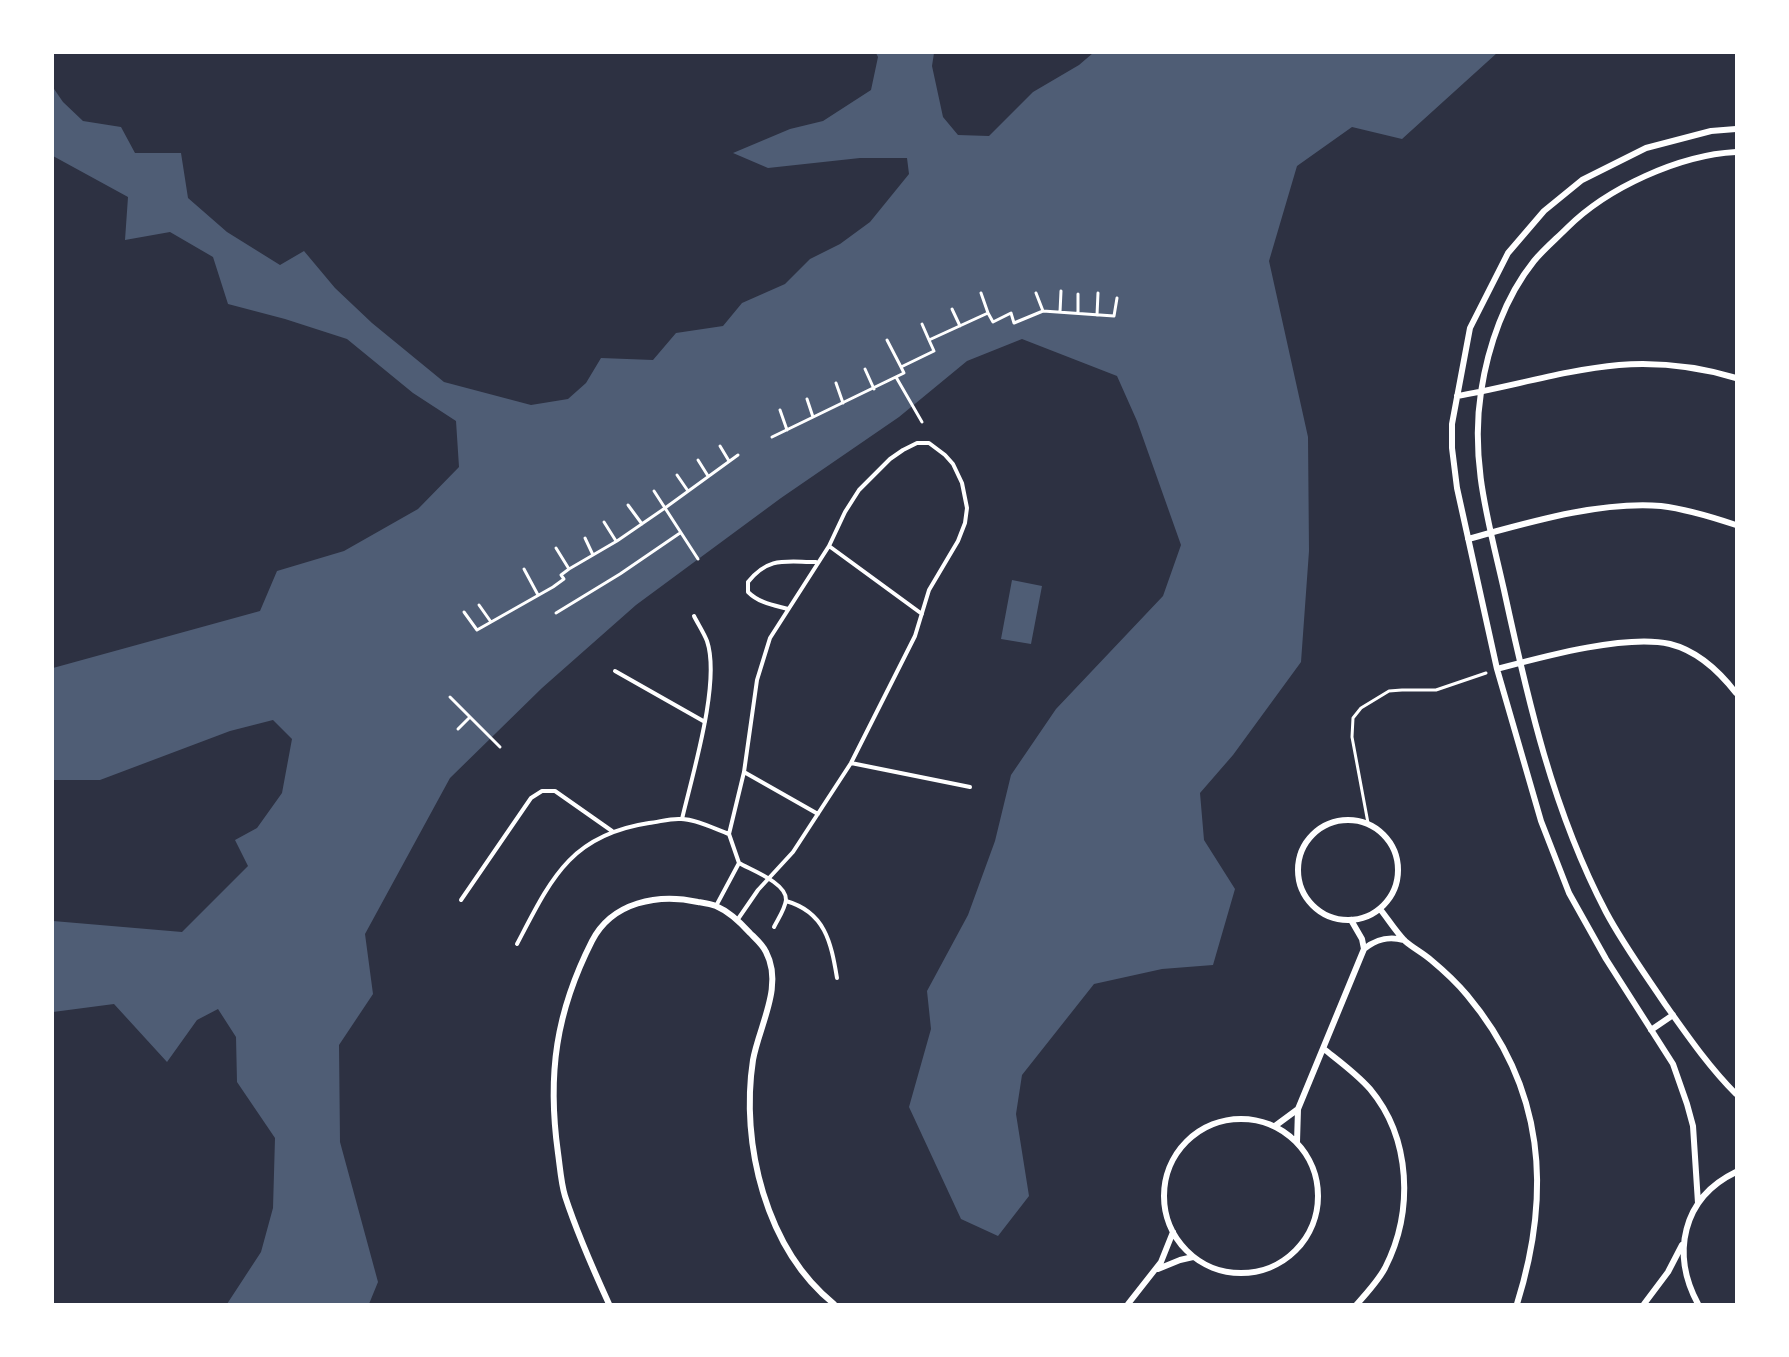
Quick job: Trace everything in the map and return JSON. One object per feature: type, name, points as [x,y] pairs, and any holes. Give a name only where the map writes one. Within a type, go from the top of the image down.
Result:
[{"type":"street","points":[[1698,1203],[1696,1151],[1687,1104],[1673,1064],[1606,959],[1569,893],[1541,821],[1497,669],[1467,539],[1457,488],[1452,448],[1452,424],[1470,328],[1508,253],[1544,211],[1582,180],[1646,148],[1711,131],[1737,129]]},
{"type":"street","points":[[1737,152],[1722,153],[1675,165],[1630,183],[1578,217],[1534,261],[1513,293],[1496,332],[1481,392],[1478,420],[1478,464],[1483,497],[1520,663],[1549,775],[1563,816],[1591,881],[1626,947],[1673,1015],[1710,1064],[1737,1094]]},
{"type":"street","points":[[1457,396],[1583,370],[1619,365],[1680,367],[1737,378]]},
{"type":"street","points":[[1467,539],[1617,507],[1660,506],[1694,512],[1737,525]]},
{"type":"street","points":[[1497,669],[1593,647],[1623,643],[1670,644],[1692,653],[1711,665],[1737,693]]},
{"type":"street","points":[[1352,819],[1368,823],[1382,832],[1392,846],[1398,862],[1397,880],[1391,896],[1380,909],[1351,920],[1335,918],[1320,912],[1308,900],[1300,886],[1298,870],[1301,854],[1308,839],[1320,828],[1335,821],[1352,819]]},
{"type":"street","points":[[609,1305],[583,1246],[564,1194],[556,1134],[553,1070],[562,1016],[572,984],[597,932],[615,913],[635,903],[678,897],[716,906],[738,919],[766,950],[772,970],[773,986],[759,1033],[750,1091],[749,1120],[752,1148],[770,1214],[782,1240],[799,1266],[834,1305]]},
{"type":"street","points":[[1380,909],[1404,940],[1433,962],[1466,994],[1490,1025],[1514,1071],[1528,1111],[1536,1152],[1538,1194],[1536,1225],[1517,1305]]},
{"type":"street","points":[[1351,920],[1362,939],[1364,949]]},
{"type":"street","points":[[1297,1142],[1298,1109],[1364,949],[1371,943],[1382,939],[1404,940]]},
{"type":"street","points":[[1651,1030],[1673,1015]]},
{"type":"street","points":[[1324,1049],[1370,1089],[1382,1108],[1400,1150],[1405,1181],[1402,1216],[1388,1261],[1357,1305]]},
{"type":"street","points":[[1275,1126],[1298,1109]]},
{"type":"street","points":[[1243,1118],[1275,1126],[1297,1142],[1314,1171],[1318,1196],[1314,1222],[1301,1245],[1280,1262],[1256,1272],[1229,1273],[1204,1264],[1182,1246],[1173,1232],[1166,1212],[1165,1185],[1173,1159],[1191,1137],[1215,1123],[1243,1118]]},
{"type":"street","points":[[1644,1305],[1668,1272],[1682,1245],[1698,1203],[1716,1184],[1737,1172]]},
{"type":"street","points":[[1128,1305],[1166,1253],[1173,1232]]},
{"type":"street","points":[[1682,1245],[1684,1270],[1690,1291],[1698,1305]]},
{"type":"street","points":[[1155,1270],[1193,1257]]},
{"type":"lane","points":[[738,919],[768,878],[793,852],[851,763],[915,636],[929,590],[958,542],[965,523],[967,508],[962,483],[952,464],[937,447],[929,443],[917,443],[890,459],[859,490],[845,512],[829,546],[770,638],[762,660],[744,772],[729,834],[739,863],[768,878],[785,894],[786,901],[774,927]]},
{"type":"lane","points":[[829,546],[922,614]]},
{"type":"lane","points":[[788,609],[765,603],[754,597],[748,592],[748,582],[757,570],[767,564],[780,561],[817,562]]},
{"type":"lane","points":[[682,819],[705,722],[710,673],[707,642],[694,616]]},
{"type":"lane","points":[[615,671],[705,722]]},
{"type":"lane","points":[[851,763],[970,786]]},
{"type":"lane","points":[[744,772],[818,814]]},
{"type":"lane","points":[[461,900],[531,798],[542,791],[555,791],[612,831]]},
{"type":"lane","points":[[517,944],[543,894],[574,853],[591,841],[630,826],[682,819],[729,834]]},
{"type":"lane","points":[[716,906],[739,863]]},
{"type":"lane","points":[[786,901],[806,908],[823,928],[833,951],[837,978]]},
{"type":"path","points":[[1060,312],[1061,291]]},
{"type":"path","points":[[981,293],[993,322],[1011,313],[1014,323],[1043,311],[1114,316],[1117,298]]},
{"type":"path","points":[[1036,293],[1043,311]]},
{"type":"path","points":[[1097,315],[1098,293]]},
{"type":"path","points":[[1078,294],[1078,314]]},
{"type":"path","points":[[952,309],[960,326]]},
{"type":"path","points":[[930,340],[988,313]]},
{"type":"path","points":[[901,367],[934,351],[922,324]]},
{"type":"path","points":[[772,437],[904,373],[887,340]]},
{"type":"path","points":[[864,369],[874,389]]},
{"type":"path","points":[[896,377],[922,422]]},
{"type":"path","points":[[836,384],[843,403]]},
{"type":"path","points":[[807,399],[813,418]]},
{"type":"path","points":[[780,410],[787,430]]},
{"type":"path","points":[[720,446],[729,462]]},
{"type":"path","points":[[464,612],[477,630],[491,622],[564,579],[561,574],[568,569],[642,524],[738,455]]},
{"type":"path","points":[[698,460],[708,477]]},
{"type":"path","points":[[677,475],[688,491]]},
{"type":"path","points":[[654,491],[699,559]]},
{"type":"path","points":[[628,505],[642,524]]},
{"type":"path","points":[[604,522],[616,541]]},
{"type":"path","points":[[556,613],[620,574],[680,533]]},
{"type":"path","points":[[585,538],[593,555]]},
{"type":"path","points":[[556,548],[568,569]]},
{"type":"path","points":[[524,569],[538,595]]},
{"type":"path","points":[[479,605],[491,622]]},
{"type":"path","points":[[1368,823],[1352,737],[1353,718],[1361,708],[1389,691],[1436,690],[1497,669]]},
{"type":"path","points":[[450,697],[500,747]]},
{"type":"path","points":[[458,729],[470,717]]},
{"type":"water","points":[[876,53],[934,53],[932,66],[943,117],[958,135],[989,136],[1033,92],[1079,65],[1093,53],[1497,53],[1402,139],[1352,127],[1297,166],[1269,261],[1308,437],[1309,551],[1301,662],[1233,755],[1200,793],[1204,840],[1235,889],[1213,965],[1162,969],[1094,984],[1022,1075],[1016,1114],[1029,1196],[998,1236],[961,1219],[909,1107],[931,1029],[927,991],[968,915],[995,841],[1011,775],[1056,709],[1163,596],[1181,545],[1137,421],[1117,376],[1022,339],[967,361],[899,417],[781,498],[636,605],[542,688],[450,778],[365,934],[373,994],[339,1045],[340,1142],[378,1282],[369,1304],[227,1304],[261,1252],[273,1208],[275,1138],[237,1082],[236,1037],[218,1009],[197,1020],[167,1062],[114,1004],[53,1012],[53,921],[182,932],[248,866],[235,840],[257,828],[282,793],[292,739],[273,720],[230,731],[100,780],[53,780],[53,668],[260,611],[277,571],[344,551],[418,509],[459,467],[456,421],[413,393],[347,339],[228,304],[213,257],[170,232],[125,240],[128,197],[53,156],[52,86],[63,102],[83,121],[121,127],[135,153],[181,153],[188,198],[227,232],[280,265],[304,251],[335,288],[372,323],[444,382],[531,405],[568,399],[586,383],[601,358],[653,360],[676,333],[723,326],[742,303],[785,284],[810,259],[840,244],[870,222],[909,174],[907,158],[860,158],[768,168],[733,153],[790,129],[823,121],[871,90],[878,57]]},
{"type":"water","points":[[1012,580],[1042,586],[1031,644],[1001,639]]}]
